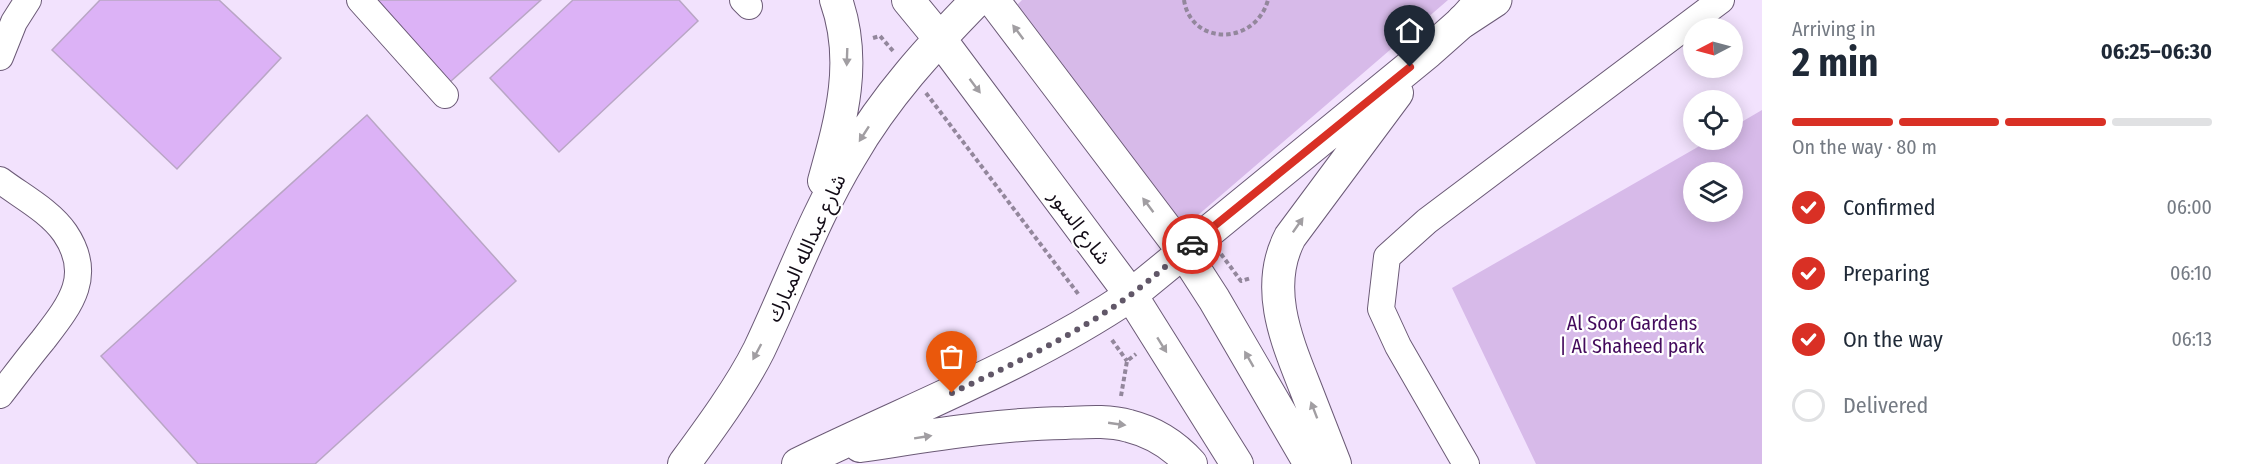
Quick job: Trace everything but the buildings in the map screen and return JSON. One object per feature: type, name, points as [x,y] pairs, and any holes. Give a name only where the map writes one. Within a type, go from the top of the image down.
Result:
[{"type":"highway","points":[[1473,11],[1495,0]]},
{"type":"main road","points":[[807,241],[833,147],[846,84],[847,45],[836,0]]},
{"type":"main road","name":"شارع السور","points":[[908,0],[940,39],[1131,295],[1237,464]]},
{"type":"main road","name":"شارع عبدالله المبارك","points":[[684,464],[711,427],[758,352],[807,241],[850,157],[885,104],[910,72],[977,0]]},
{"type":"main road","points":[[993,0],[1194,242],[1214,299],[1310,464]]},
{"type":"main road","points":[[811,458],[1017,363],[1097,318],[1131,295],[1428,52],[1473,11]]},
{"type":"main road","points":[[1335,464],[1283,328],[1278,298],[1278,272],[1285,247],[1294,230],[1428,52]]},
{"type":"main road","points":[[811,458],[1002,426],[1090,422],[1116,423],[1141,429],[1171,445],[1191,464]]},
{"type":"street","points":[[0,22],[28,0]]},
{"type":"street","points":[[0,57],[14,22],[28,0]]},
{"type":"street","points":[[360,0],[445,95]]},
{"type":"street","points":[[1466,464],[1398,346],[1381,309],[1388,257],[1427,221],[1721,0]]},
{"type":"street","points":[[0,180],[53,219],[75,251],[79,270],[75,291],[66,311],[0,395]]},
{"type":"path","points":[[1184,0],[1190,15],[1197,24],[1206,30],[1227,35],[1238,33],[1257,22],[1268,0]]},
{"type":"path","points":[[880,36],[910,72],[1097,318],[1127,361]]},
{"type":"path","points":[[1194,242],[1241,281],[1278,272]]},
{"type":"green space","points":[[1022,0],[1448,0],[1183,228],[1014,8]]},
{"type":"green space","name":"Al Soor Gardens | Al Shaheed park","points":[[1762,110],[1762,464],[1536,464],[1452,288],[1693,150],[1743,150],[1743,121]]},
{"type":"way so far","points":[[952,393],[1017,363],[1097,318],[1131,295],[1192,244]]},
{"type":"route","points":[[1192,244],[1410,67]]}]
